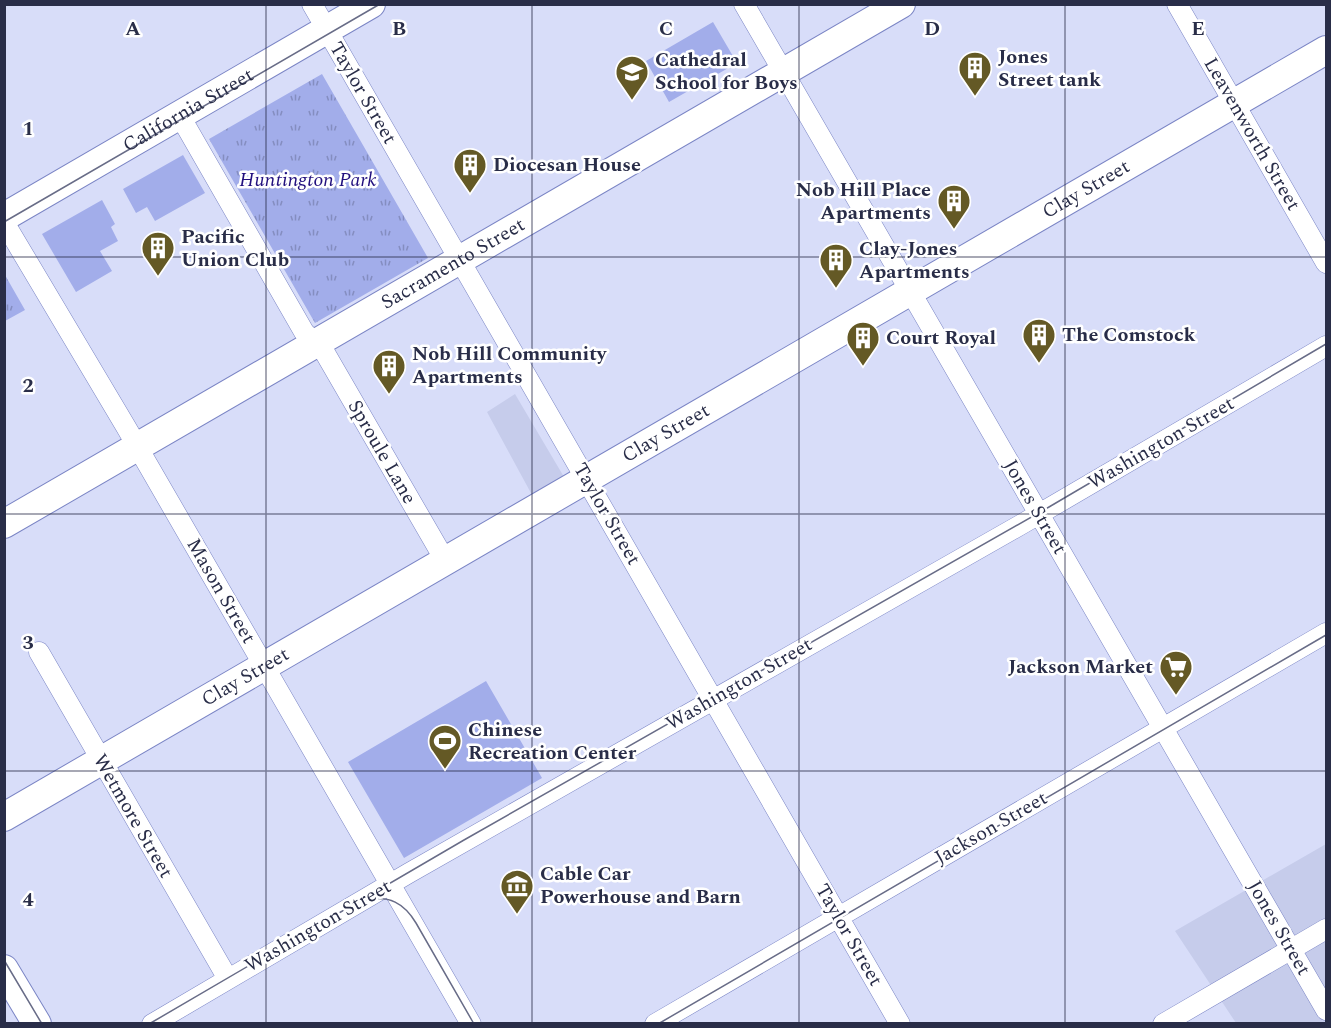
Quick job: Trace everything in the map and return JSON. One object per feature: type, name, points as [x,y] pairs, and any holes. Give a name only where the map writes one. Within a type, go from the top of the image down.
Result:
[{"type":"street","name":"Taylor Street","points":[[312,4],[900,1023]]},
{"type":"street","name":"California Street","points":[[4,217],[371,4]]},
{"type":"street","name":"Jones Street","points":[[744,4],[1326,1010]]},
{"type":"street","name":"Sacramento Street","points":[[4,524],[902,4]]},
{"type":"street","name":"Leavenworth Street","points":[[1177,4],[1326,262]]},
{"type":"street","name":"Clay Street","points":[[4,817],[1326,50]]},
{"type":"street","name":"Sproule Lane","points":[[180,116],[304,332],[325,353],[446,562]]},
{"type":"street","name":"Mason Street","points":[[4,222],[471,1023]]},
{"type":"street","name":"Washington Street","points":[[152,1023],[390,884],[1039,514],[1326,346]]},
{"type":"street","name":"Jackson Street","points":[[655,1023],[1326,633]]},
{"type":"street","name":"Wetmore Street","points":[[39,652],[228,979]]},
{"type":"street","points":[[1163,1023],[1326,929]]},
{"type":"street","points":[[4,969],[38,1023]]},
{"type":"street","points":[[4,982],[21,1023]]},
{"type":"shaded area","points":[[515,394],[564,477],[532,495],[487,412]]},
{"type":"shaded area","points":[[1326,844],[1326,1023],[1236,1023],[1175,931]]},
{"type":"green space","points":[[713,22],[737,63],[669,102],[646,61]]},
{"type":"green space","name":"Huntington Park","points":[[322,74],[428,258],[315,323],[209,139]]},
{"type":"green space","points":[[183,155],[205,193],[155,221],[147,207],[136,213],[123,189]]},
{"type":"green space","points":[[102,200],[115,224],[111,227],[118,241],[100,251],[112,271],[76,292],[42,234]]},
{"type":"green space","points":[[5,275],[25,310],[4,321]]},
{"type":"green space","name":"Chinese Recreation Center","points":[[486,681],[542,778],[404,858],[348,762]]},
{"type":"tram line","points":[[4,222],[380,4]]},
{"type":"tram line","points":[[149,1024],[464,840],[1049,507],[1326,344]]},
{"type":"tram line","points":[[658,1024],[1326,635]]},
{"type":"tram line","points":[[366,900],[389,900],[406,910],[416,923],[474,1024]]},
{"type":"tram line","points":[[4,960],[42,1024]]},
{"type":"place","name":"Jones Street tank","points":[[975,97]]},
{"type":"place","name":"Cathedral School for Boys","points":[[632,101]]},
{"type":"place","name":"Diocesan House","points":[[470,194]]},
{"type":"place","name":"Nob Hill Place Apartments","points":[[954,230]]},
{"type":"place","name":"Pacific Union Club","points":[[158,277]]},
{"type":"place","name":"Clay-Jones Apartments","points":[[836,289]]},
{"type":"place","name":"The Comstock","points":[[1039,364]]},
{"type":"place","name":"Court Royal","points":[[863,367]]},
{"type":"place","name":"Nob Hill Community Apartments","points":[[389,395]]},
{"type":"place","name":"Jackson Market","points":[[1176,696]]},
{"type":"place","name":"Chinese Recreation Center","points":[[445,770]]},
{"type":"place","name":"Cable Car Powerhouse and Barn","points":[[517,915]]}]
